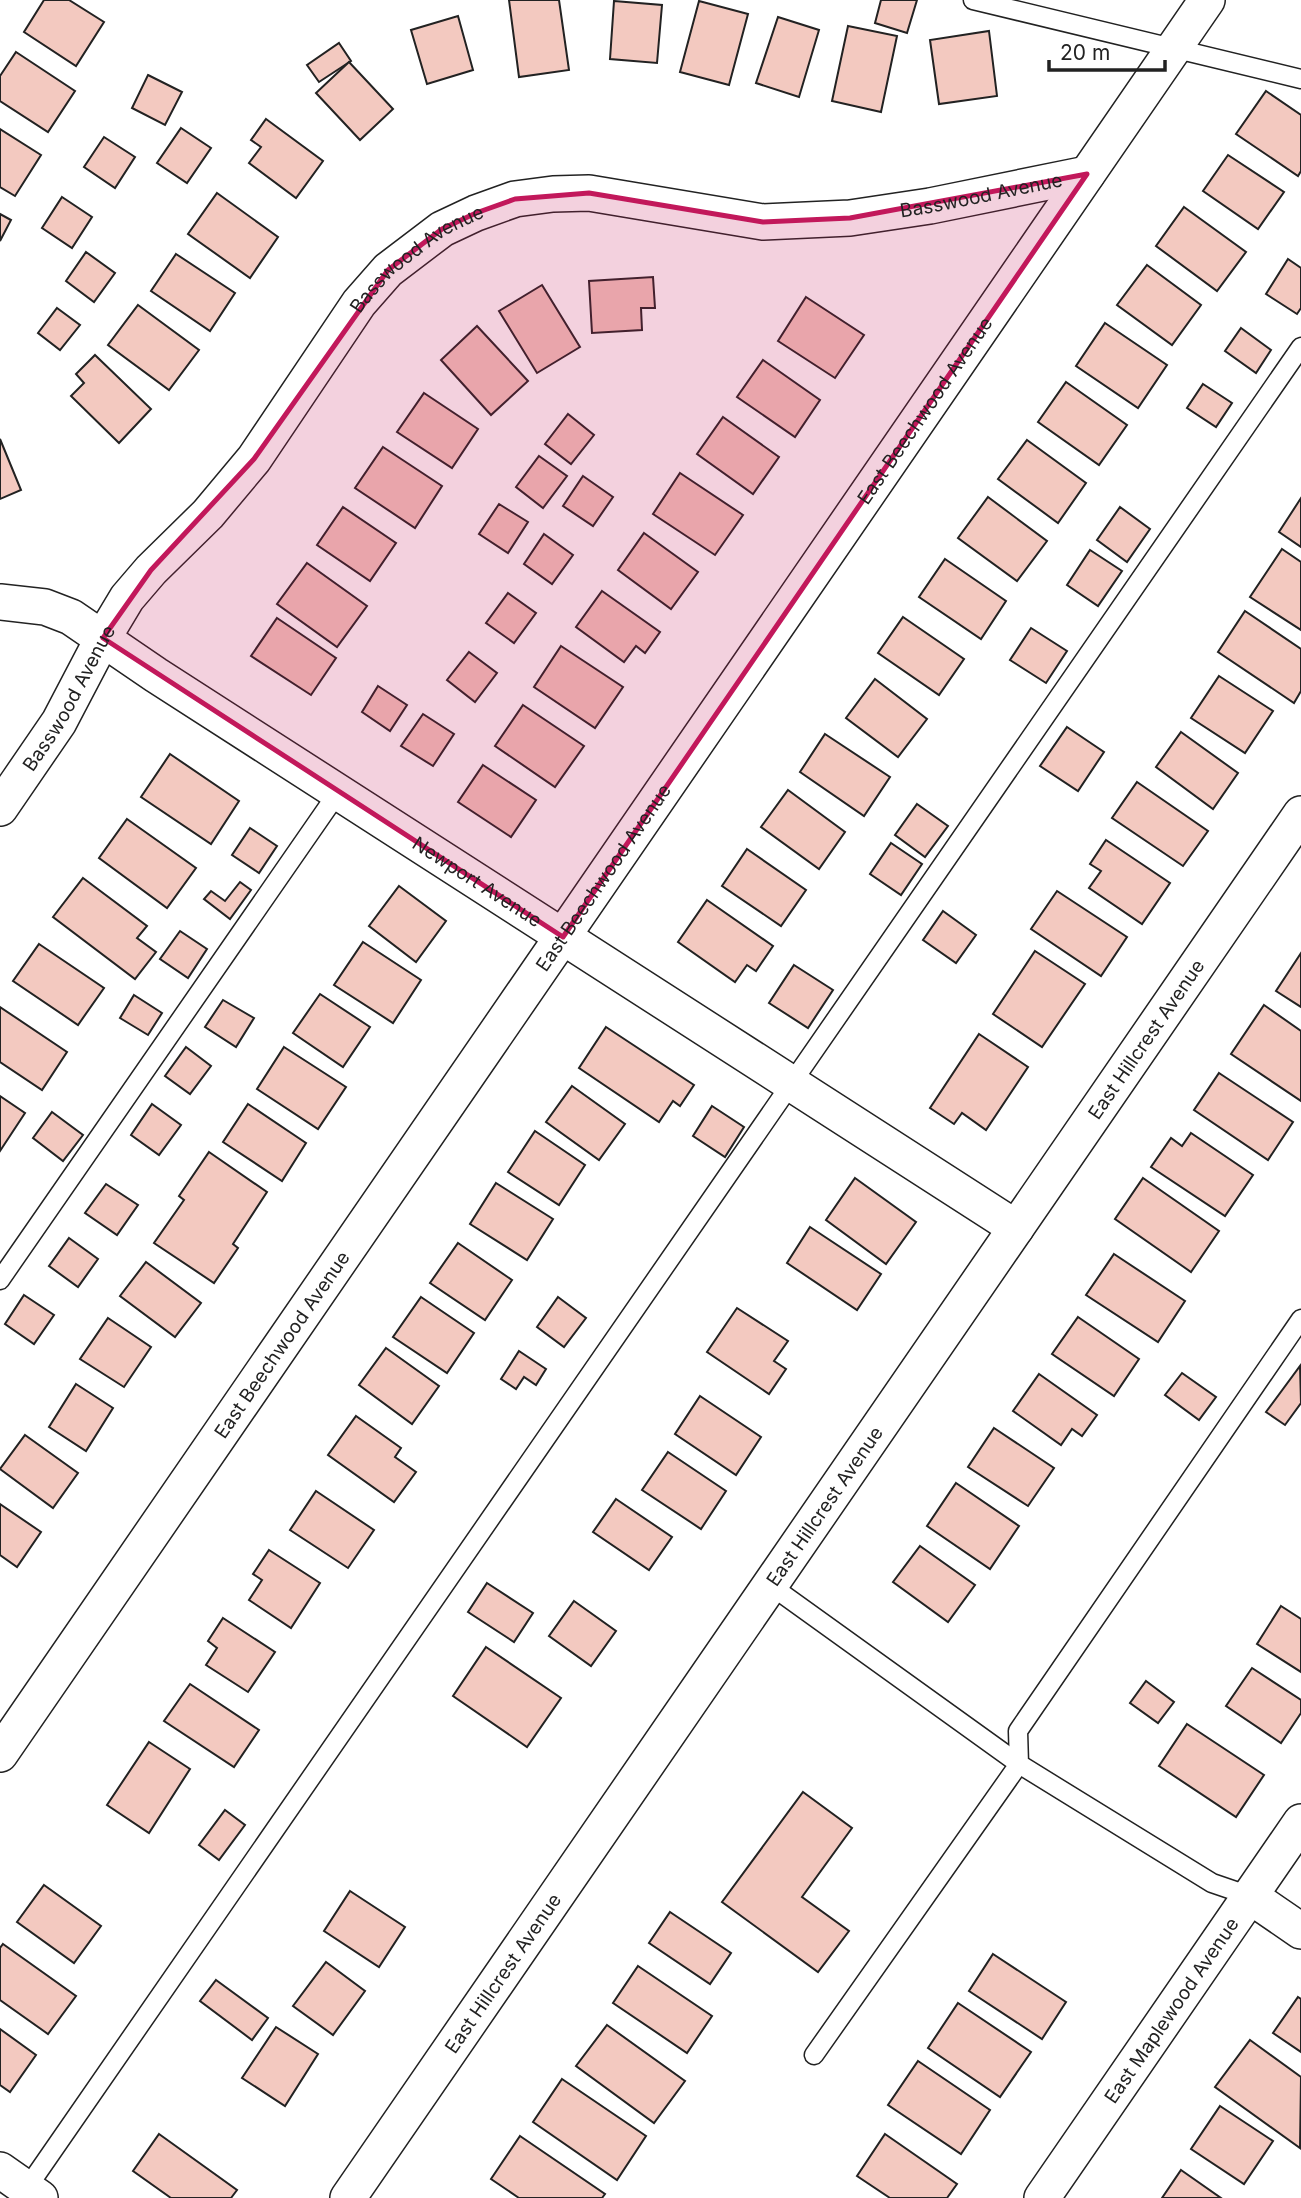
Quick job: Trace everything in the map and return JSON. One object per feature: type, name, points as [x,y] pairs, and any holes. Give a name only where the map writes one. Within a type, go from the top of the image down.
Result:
[{"type":"street","name":"East Beechwood Avenue","points":[[0,1754],[1207,0]]},
{"type":"street","name":"Basswood Avenue","points":[[0,808],[59,722],[103,638],[135,589],[208,514],[254,459],[359,303],[388,270],[442,229],[515,199],[553,194],[589,193],[763,222],[850,218],[930,206],[1087,174]]},
{"type":"street","name":"Newport Avenue","points":[[0,602],[45,607],[71,617],[156,675],[1016,1228]]},
{"type":"street","name":"East Hillcrest Avenue","points":[[348,2198],[1301,814]]},
{"type":"street","name":"East Maplewood Avenue","points":[[1042,2198],[1301,1822]]},
{"type":"street","points":[[1250,1896],[1301,1931]]},
{"type":"lane","points":[[974,0],[1172,50],[1301,79]]},
{"type":"lane","points":[[22,2186],[1301,347]]},
{"type":"lane","points":[[0,1280],[339,791]]},
{"type":"lane","points":[[814,2055],[1019,1764],[1018,1731],[1301,1319]]},
{"type":"lane","points":[[771,1585],[1019,1764],[1212,1883],[1250,1896]]},
{"type":"highlighted area","points":[[1087,174],[563,937],[103,638],[151,570],[254,459],[388,270],[442,229],[515,199],[589,193],[763,222],[850,218]]},
{"type":"building","points":[[44,0],[69,0],[104,22],[76,66],[24,32]]},
{"type":"building","points":[[509,0],[559,0],[569,70],[519,77]]},
{"type":"building","points":[[881,0],[917,0],[907,33],[875,23]]},
{"type":"building","points":[[614,1],[662,5],[657,63],[610,59]]},
{"type":"building","points":[[699,1],[748,14],[729,85],[680,72]]},
{"type":"building","points":[[458,16],[473,70],[427,84],[411,30]]},
{"type":"building","points":[[778,17],[819,30],[799,97],[756,83]]},
{"type":"building","points":[[848,26],[897,36],[881,112],[832,101]]},
{"type":"building","points":[[989,31],[997,96],[939,104],[930,40]]},
{"type":"building","points":[[339,43],[351,61],[319,82],[307,65]]},
{"type":"building","points":[[16,52],[75,91],[48,132],[0,101],[0,76]]},
{"type":"building","points":[[349,62],[393,109],[360,140],[316,93]]},
{"type":"building","points":[[148,75],[182,92],[165,125],[132,108]]},
{"type":"building","points":[[1266,91],[1301,115],[1301,171],[1298,176],[1236,134]]},
{"type":"building","points":[[266,119],[323,161],[296,198],[249,163],[261,147],[251,140]]},
{"type":"building","points":[[181,128],[211,148],[187,183],[157,163]]},
{"type":"building","points":[[0,129],[41,155],[15,196],[0,187]]},
{"type":"building","points":[[104,137],[135,157],[115,188],[84,167]]},
{"type":"building","points":[[1228,155],[1284,192],[1258,229],[1203,191]]},
{"type":"building","points":[[217,193],[278,237],[250,278],[188,234]]},
{"type":"building","points":[[62,197],[92,217],[72,248],[42,228]]},
{"type":"building","points":[[1184,207],[1246,252],[1217,291],[1156,246]]},
{"type":"building","points":[[0,214],[11,220],[0,241]]},
{"type":"building","points":[[86,252],[115,273],[94,302],[66,281]]},
{"type":"building","points":[[176,254],[235,293],[210,331],[151,291]]},
{"type":"building","points":[[1288,259],[1301,268],[1301,308],[1297,314],[1266,294]]},
{"type":"building","points":[[1147,265],[1201,305],[1172,345],[1117,305]]},
{"type":"building","points":[[653,277],[655,308],[641,308],[642,330],[592,333],[589,281]]},
{"type":"building","points":[[542,285],[580,347],[537,373],[499,311]]},
{"type":"building","points":[[806,297],[864,335],[835,378],[778,341]]},
{"type":"building","points":[[138,305],[199,350],[169,390],[108,345]]},
{"type":"building","points":[[57,308],[80,325],[60,350],[38,333]]},
{"type":"building","points":[[1105,323],[1167,365],[1138,408],[1076,366]]},
{"type":"building","points":[[477,326],[528,381],[491,415],[441,360]]},
{"type":"building","points":[[1241,328],[1271,350],[1256,373],[1225,351]]},
{"type":"building","points":[[95,355],[151,409],[119,443],[71,396],[84,383],[76,374]]},
{"type":"building","points":[[763,360],[820,400],[795,437],[737,397]]},
{"type":"building","points":[[1066,382],[1127,425],[1099,465],[1038,422]]},
{"type":"building","points":[[1203,384],[1232,403],[1216,427],[1187,408]]},
{"type":"building","points":[[424,393],[478,429],[452,468],[397,432]]},
{"type":"building","points":[[568,414],[594,435],[571,464],[545,444]]},
{"type":"building","points":[[723,417],[779,457],[753,494],[697,454]]},
{"type":"building","points":[[0,439],[21,490],[0,499]]},
{"type":"building","points":[[1027,440],[1086,483],[1058,523],[998,479]]},
{"type":"building","points":[[383,447],[442,486],[415,528],[355,488]]},
{"type":"building","points":[[539,456],[567,476],[543,508],[516,487]]},
{"type":"building","points":[[680,473],[743,515],[715,555],[653,514]]},
{"type":"building","points":[[583,476],[613,497],[593,526],[563,506]]},
{"type":"building","points":[[988,497],[1047,541],[1017,581],[958,538]]},
{"type":"building","points":[[1301,498],[1301,547],[1279,532]]},
{"type":"building","points":[[499,504],[528,522],[508,553],[479,534]]},
{"type":"building","points":[[343,507],[396,543],[370,581],[317,545]]},
{"type":"building","points":[[1120,507],[1150,529],[1127,562],[1097,540]]},
{"type":"building","points":[[644,533],[698,572],[671,609],[618,570]]},
{"type":"building","points":[[544,534],[573,555],[552,584],[524,564]]},
{"type":"building","points":[[1282,549],[1301,562],[1301,630],[1250,597]]},
{"type":"building","points":[[1090,550],[1122,571],[1098,606],[1067,585]]},
{"type":"building","points":[[945,559],[1006,601],[981,639],[919,597]]},
{"type":"building","points":[[307,563],[367,606],[337,647],[277,604]]},
{"type":"building","points":[[602,591],[660,632],[645,653],[636,646],[624,662],[576,627]]},
{"type":"building","points":[[508,593],[536,613],[514,643],[486,623]]},
{"type":"building","points":[[1245,611],[1301,649],[1301,691],[1294,703],[1218,652]]},
{"type":"building","points":[[903,617],[964,659],[939,695],[878,653]]},
{"type":"building","points":[[277,618],[336,658],[311,695],[251,656]]},
{"type":"building","points":[[1031,628],[1067,651],[1046,683],[1010,660]]},
{"type":"building","points":[[561,646],[623,687],[595,728],[534,687]]},
{"type":"building","points":[[469,652],[497,673],[475,702],[447,680]]},
{"type":"building","points":[[1219,676],[1273,711],[1245,753],[1191,718]]},
{"type":"building","points":[[875,679],[927,719],[898,757],[846,718]]},
{"type":"building","points":[[378,686],[407,705],[390,731],[362,712]]},
{"type":"building","points":[[523,705],[584,746],[555,787],[495,746]]},
{"type":"building","points":[[423,714],[454,734],[433,766],[401,746]]},
{"type":"building","points":[[1067,727],[1104,752],[1078,791],[1040,766]]},
{"type":"building","points":[[1181,732],[1238,773],[1213,809],[1156,767]]},
{"type":"building","points":[[825,734],[890,777],[864,816],[800,772]]},
{"type":"building","points":[[170,754],[239,801],[211,844],[141,797]]},
{"type":"building","points":[[483,765],[536,800],[511,837],[458,802]]},
{"type":"building","points":[[1137,782],[1208,831],[1183,866],[1112,818]]},
{"type":"building","points":[[788,790],[845,832],[819,869],[761,827]]},
{"type":"building","points":[[917,804],[948,826],[925,857],[895,835]]},
{"type":"building","points":[[127,819],[196,868],[167,908],[99,858]]},
{"type":"building","points":[[250,828],[277,846],[259,873],[232,855]]},
{"type":"building","points":[[1106,840],[1170,883],[1142,924],[1089,888],[1101,871],[1090,864]]},
{"type":"building","points":[[891,843],[922,864],[901,895],[870,874]]},
{"type":"building","points":[[747,849],[806,890],[781,926],[722,886]]},
{"type":"building","points":[[83,878],[147,926],[137,938],[156,952],[135,979],[53,917]]},
{"type":"building","points":[[240,882],[251,890],[230,919],[204,899],[211,891],[225,901]]},
{"type":"building","points":[[399,886],[446,921],[416,962],[369,926]]},
{"type":"building","points":[[1057,891],[1127,937],[1101,976],[1031,929]]},
{"type":"building","points":[[707,900],[773,946],[756,971],[747,965],[735,982],[678,942]]},
{"type":"building","points":[[943,911],[976,935],[956,963],[923,940]]},
{"type":"building","points":[[180,931],[207,949],[188,978],[160,959]]},
{"type":"building","points":[[363,942],[421,980],[393,1023],[334,985]]},
{"type":"building","points":[[39,944],[104,988],[78,1025],[13,981]]},
{"type":"building","points":[[1035,951],[1085,984],[1042,1047],[993,1014]]},
{"type":"building","points":[[1301,953],[1301,1007],[1276,991]]},
{"type":"building","points":[[794,965],[833,990],[808,1028],[769,1003]]},
{"type":"building","points":[[320,994],[370,1027],[343,1067],[293,1033]]},
{"type":"building","points":[[134,995],[162,1013],[148,1035],[120,1018]]},
{"type":"building","points":[[223,1000],[254,1018],[236,1047],[205,1027]]},
{"type":"building","points":[[1264,1005],[1301,1031],[1301,1101],[1231,1054]]},
{"type":"building","points":[[0,1007],[67,1052],[42,1090],[0,1062]]},
{"type":"building","points":[[606,1027],[694,1085],[680,1106],[673,1101],[659,1122],[579,1068]]},
{"type":"building","points":[[979,1034],[1028,1067],[986,1130],[962,1113],[954,1124],[930,1108]]},
{"type":"building","points":[[186,1047],[211,1066],[190,1094],[165,1076]]},
{"type":"building","points":[[284,1047],[346,1087],[318,1129],[257,1089]]},
{"type":"building","points":[[1219,1073],[1293,1122],[1268,1160],[1194,1110]]},
{"type":"building","points":[[572,1086],[625,1124],[599,1160],[546,1122]]},
{"type":"building","points":[[0,1096],[25,1113],[0,1151]]},
{"type":"building","points":[[152,1104],[181,1125],[159,1155],[131,1135]]},
{"type":"building","points":[[248,1104],[306,1143],[282,1181],[223,1142]]},
{"type":"building","points":[[712,1106],[744,1127],[725,1157],[693,1136]]},
{"type":"building","points":[[52,1112],[83,1135],[63,1161],[33,1138]]},
{"type":"building","points":[[535,1131],[585,1165],[559,1205],[508,1172]]},
{"type":"building","points":[[1191,1133],[1253,1175],[1225,1216],[1151,1167],[1171,1138],[1182,1146]]},
{"type":"building","points":[[209,1152],[267,1192],[233,1244],[238,1248],[214,1283],[154,1243],[184,1200],[179,1196]]},
{"type":"building","points":[[855,1178],[916,1222],[886,1264],[826,1220]]},
{"type":"building","points":[[1143,1178],[1219,1231],[1191,1272],[1115,1219]]},
{"type":"building","points":[[496,1183],[553,1219],[527,1260],[470,1224]]},
{"type":"building","points":[[106,1184],[138,1205],[117,1235],[85,1213]]},
{"type":"building","points":[[810,1227],[881,1274],[857,1310],[787,1263]]},
{"type":"building","points":[[69,1238],[98,1259],[78,1287],[49,1266]]},
{"type":"building","points":[[458,1243],[512,1280],[485,1320],[430,1283]]},
{"type":"building","points":[[1114,1254],[1185,1301],[1158,1342],[1086,1295]]},
{"type":"building","points":[[146,1262],[201,1303],[175,1337],[120,1296]]},
{"type":"building","points":[[24,1295],[54,1315],[34,1344],[5,1324]]},
{"type":"building","points":[[421,1297],[474,1333],[447,1373],[393,1337]]},
{"type":"building","points":[[558,1297],[586,1318],[564,1347],[537,1327]]},
{"type":"building","points":[[737,1308],[788,1341],[774,1361],[786,1369],[769,1394],[707,1352]]},
{"type":"building","points":[[1078,1317],[1139,1359],[1114,1396],[1052,1354]]},
{"type":"building","points":[[108,1318],[151,1347],[124,1387],[80,1359]]},
{"type":"building","points":[[386,1348],[439,1386],[412,1424],[359,1385]]},
{"type":"building","points":[[519,1351],[546,1369],[536,1385],[524,1377],[516,1389],[501,1379]]},
{"type":"building","points":[[1300,1366],[1301,1403],[1285,1425],[1266,1412]]},
{"type":"building","points":[[1182,1373],[1216,1397],[1199,1420],[1165,1395]]},
{"type":"building","points":[[1039,1374],[1097,1415],[1082,1436],[1072,1429],[1061,1445],[1013,1411]]},
{"type":"building","points":[[76,1384],[113,1408],[86,1451],[49,1427]]},
{"type":"building","points":[[700,1396],[761,1437],[736,1475],[675,1434]]},
{"type":"building","points":[[356,1416],[401,1448],[395,1457],[416,1472],[394,1502],[328,1455]]},
{"type":"building","points":[[994,1428],[1054,1468],[1028,1506],[968,1467]]},
{"type":"building","points":[[25,1435],[78,1473],[53,1508],[0,1469]]},
{"type":"building","points":[[668,1452],[726,1491],[701,1529],[642,1490]]},
{"type":"building","points":[[956,1483],[1019,1526],[990,1569],[927,1526]]},
{"type":"building","points":[[316,1491],[374,1530],[348,1568],[290,1530]]},
{"type":"building","points":[[616,1499],[672,1537],[649,1570],[593,1532]]},
{"type":"building","points":[[0,1504],[41,1532],[17,1567],[0,1555]]},
{"type":"building","points":[[920,1546],[975,1585],[948,1622],[893,1582]]},
{"type":"building","points":[[269,1550],[320,1583],[291,1628],[249,1600],[262,1580],[253,1574]]},
{"type":"building","points":[[487,1583],[533,1613],[514,1642],[468,1612]]},
{"type":"building","points":[[574,1601],[616,1631],[591,1666],[549,1636]]},
{"type":"building","points":[[1281,1606],[1301,1619],[1301,1672],[1257,1644]]},
{"type":"building","points":[[223,1618],[275,1652],[248,1692],[206,1665],[217,1648],[208,1641]]},
{"type":"building","points":[[486,1647],[561,1698],[527,1747],[453,1696]]},
{"type":"building","points":[[1252,1668],[1301,1700],[1301,1713],[1281,1743],[1226,1706]]},
{"type":"building","points":[[1146,1681],[1174,1702],[1158,1723],[1130,1703]]},
{"type":"building","points":[[190,1684],[259,1730],[234,1767],[164,1721]]},
{"type":"building","points":[[1187,1724],[1264,1775],[1236,1817],[1159,1766]]},
{"type":"building","points":[[149,1742],[190,1769],[149,1833],[107,1805]]},
{"type":"building","points":[[803,1792],[852,1828],[802,1897],[849,1931],[818,1972],[722,1902]]},
{"type":"building","points":[[225,1810],[245,1825],[219,1860],[199,1845]]},
{"type":"building","points":[[44,1885],[101,1926],[74,1963],[17,1922]]},
{"type":"building","points":[[350,1891],[405,1927],[379,1967],[324,1931]]},
{"type":"building","points":[[670,1912],[731,1953],[710,1984],[649,1943]]},
{"type":"building","points":[[3,1944],[76,1996],[48,2034],[0,2000],[0,1948]]},
{"type":"building","points":[[993,1954],[1066,2002],[1042,2039],[969,1991]]},
{"type":"building","points":[[326,1962],[365,1991],[333,2035],[293,2006]]},
{"type":"building","points":[[638,1966],[712,2016],[687,2053],[613,2003]]},
{"type":"building","points":[[216,1980],[268,2018],[252,2040],[200,2001]]},
{"type":"building","points":[[1298,1997],[1301,1999],[1301,2052],[1273,2033]]},
{"type":"building","points":[[958,2003],[1031,2052],[1000,2097],[928,2048]]},
{"type":"building","points":[[607,2025],[685,2081],[654,2123],[576,2066]]},
{"type":"building","points":[[276,2027],[318,2054],[285,2106],[242,2078]]},
{"type":"building","points":[[0,2029],[36,2055],[10,2092],[0,2085]]},
{"type":"building","points":[[1250,2040],[1301,2077],[1300,2148],[1215,2087]]},
{"type":"building","points":[[918,2061],[990,2110],[961,2154],[888,2105]]},
{"type":"building","points":[[562,2079],[646,2136],[617,2180],[533,2122]]},
{"type":"building","points":[[1220,2106],[1273,2141],[1244,2184],[1191,2149]]},
{"type":"building","points":[[159,2134],[237,2190],[231,2198],[171,2198],[133,2171]]},
{"type":"building","points":[[885,2134],[957,2184],[947,2198],[890,2198],[857,2176]]},
{"type":"building","points":[[520,2136],[605,2194],[602,2198],[519,2198],[491,2179]]},
{"type":"building","points":[[1181,2170],[1221,2198],[1162,2198]]}]
